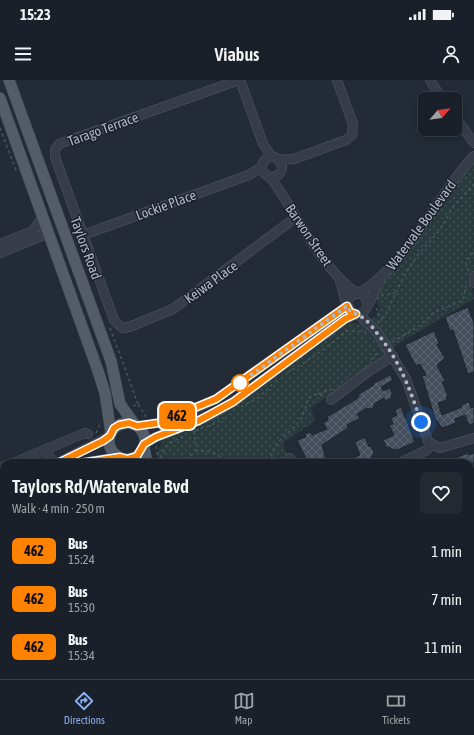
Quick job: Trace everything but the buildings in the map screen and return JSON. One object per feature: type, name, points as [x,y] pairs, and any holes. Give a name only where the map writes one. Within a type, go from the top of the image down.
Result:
[{"type":"main road","name":"Taylors Road","points":[[9,80],[111,361],[120,404],[136,425]]},
{"type":"main road","points":[[0,98],[103,383],[111,434]]},
{"type":"main road","points":[[49,233],[54,222],[53,200]]},
{"type":"main road","points":[[124,459],[112,451],[109,441],[114,428],[124,423],[136,425],[144,436],[146,459]]},
{"type":"main road","points":[[128,459],[137,456],[144,446]]},
{"type":"street","name":"Barwon Street","points":[[240,80],[281,191],[295,218],[338,278],[347,304]]},
{"type":"street","name":"Tarago Terrace","points":[[118,325],[114,320],[83,235],[55,157],[55,150],[59,144],[240,80]]},
{"type":"street","name":"Lockie Place","points":[[83,235],[346,140],[352,135],[353,124],[337,80]]},
{"type":"street","points":[[430,80],[438,92]]},
{"type":"street","points":[[462,127],[474,143]]},
{"type":"street","name":"Watervale Boulevard","points":[[358,293],[383,276],[404,252],[448,187],[474,156]]},
{"type":"street","points":[[0,244],[33,231],[43,217]]},
{"type":"street","name":"Keiwa Place","points":[[118,325],[122,328],[129,327],[173,309],[295,218]]},
{"type":"street","points":[[0,253],[49,233]]},
{"type":"street","name":"Watervale Boulevard","points":[[368,306],[375,295],[383,276]]},
{"type":"street","name":"Barwon Street","points":[[338,278],[358,293]]},
{"type":"street","points":[[136,425],[158,423],[216,399],[347,304],[350,296],[358,293],[365,296],[376,327],[406,379],[428,441],[440,448],[474,438]]},
{"type":"street","points":[[347,304],[350,312],[357,314],[376,327]]},
{"type":"street","points":[[144,446],[156,437],[222,409],[345,319],[364,312],[368,306]]},
{"type":"street","points":[[331,400],[369,371],[393,356]]},
{"type":"street","points":[[23,459],[78,436],[88,434]]},
{"type":"street","points":[[64,459],[98,443],[111,434]]},
{"type":"street","points":[[409,459],[418,455],[432,444]]},
{"type":"street","points":[[44,451],[51,459]]},
{"type":"path","points":[[0,128],[17,175]]},
{"type":"path","points":[[284,374],[316,355],[347,331],[364,332],[376,327],[405,274],[417,256],[439,231],[455,204],[474,184]]},
{"type":"path","points":[[368,363],[386,346],[400,336],[418,327],[433,313],[463,300],[471,278],[466,262],[474,251]]},
{"type":"path","points":[[376,327],[375,295],[395,293]]},
{"type":"path","points":[[241,407],[259,397],[279,379]]},
{"type":"path","points":[[273,459],[276,443],[296,425],[305,410],[309,397],[333,389]]},
{"type":"path","points":[[318,394],[331,400]]},
{"type":"path","points":[[159,459],[168,444],[194,431],[216,424],[229,414]]},
{"type":"path","points":[[98,443],[95,435],[100,422]]},
{"type":"path","points":[[194,431],[197,451]]},
{"type":"path","points":[[186,459],[197,451],[205,450],[217,454],[222,459]]},
{"type":"shaded area","points":[[474,164],[474,269],[470,278],[474,299],[396,345],[375,363],[311,408],[315,421],[283,443],[289,459],[159,459],[157,453],[162,442],[168,437],[205,422],[347,322],[358,323],[376,317],[379,308],[376,295],[385,280],[414,246],[451,188]]},
{"type":"bus line","name":"462","points":[[65,459],[103,441],[110,436],[114,428],[124,423],[137,426],[158,423],[205,405],[228,391],[347,306],[350,312],[356,314],[348,317],[335,326],[319,340],[222,409],[198,421],[156,437],[144,444],[144,447],[137,456],[127,459]]},
{"type":"bus line","name":"462","points":[[102,459],[120,457],[127,459]]},
{"type":"route","points":[[240,383],[347,306],[350,312],[358,314],[377,332],[393,356],[406,379],[421,422]]}]
